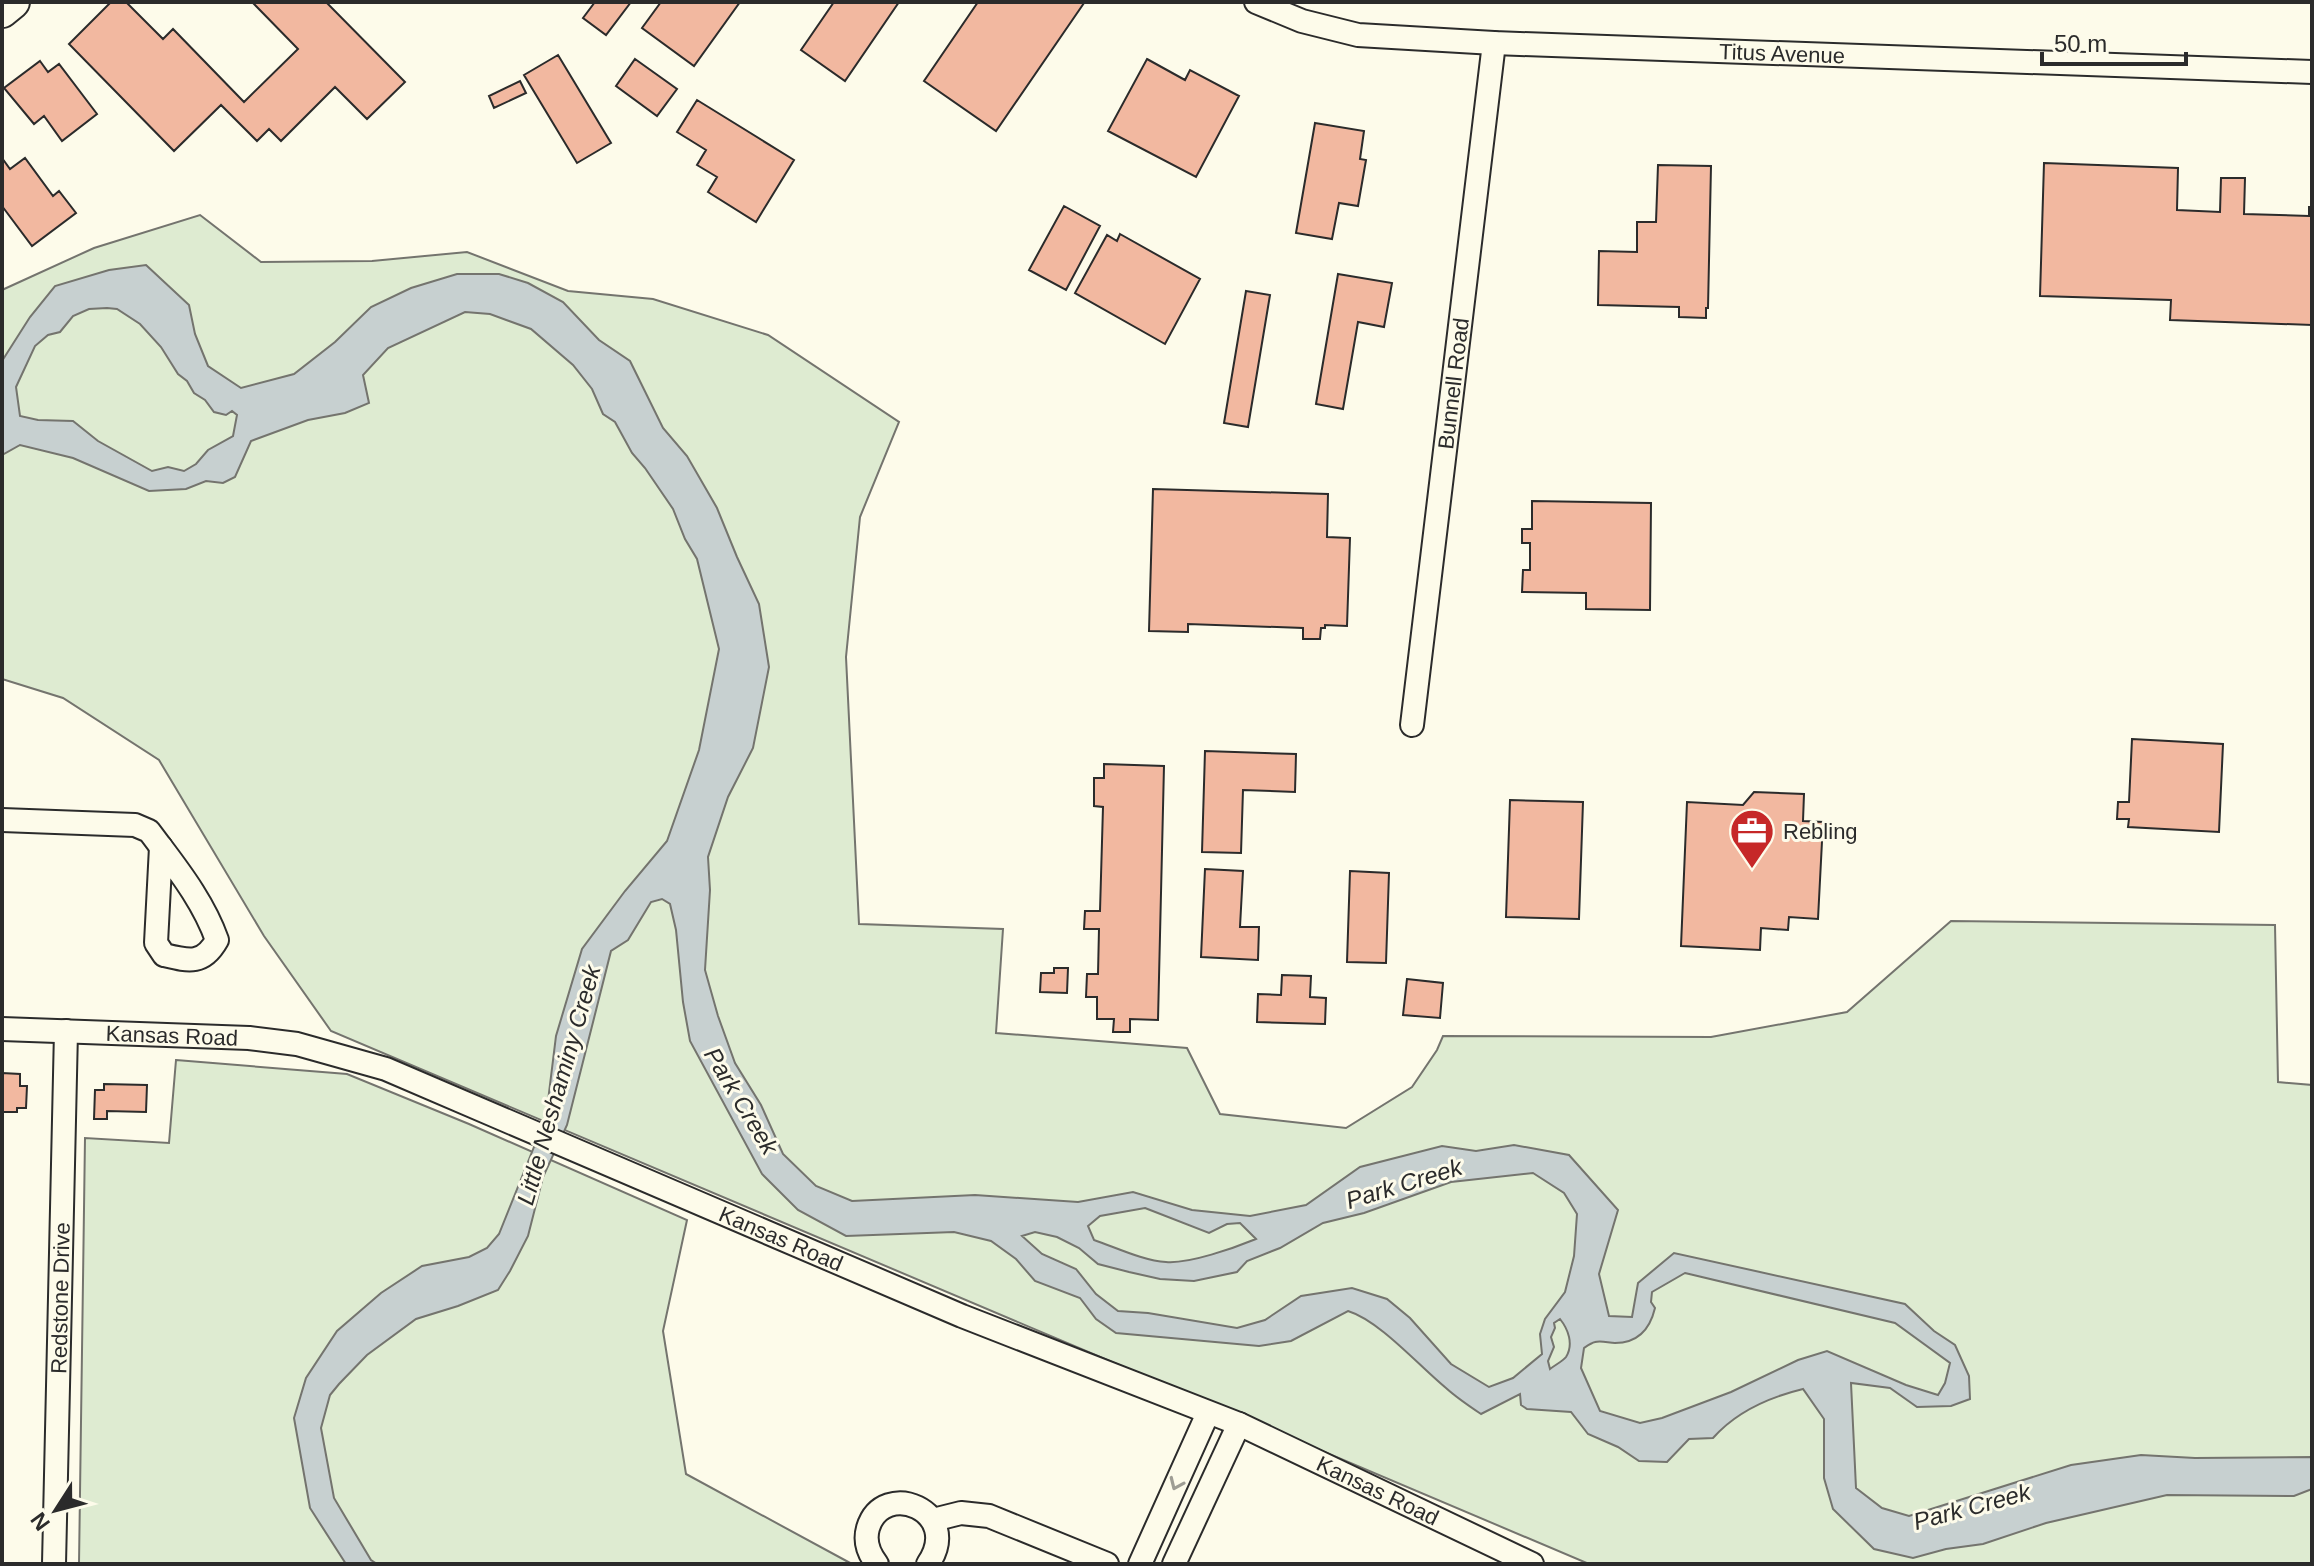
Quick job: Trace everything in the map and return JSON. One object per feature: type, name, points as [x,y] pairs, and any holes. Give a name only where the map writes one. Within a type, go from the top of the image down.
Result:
[{"type":"highway","points":[[2,11],[13,2]]},
{"type":"street","name":"Titus Avenue","points":[[1256,2],[1302,21],[1358,35],[1494,43],[2312,72]]},
{"type":"street","name":"Bunnell Road","points":[[1412,725],[1494,43]]},
{"type":"street","points":[[2,820],[135,825],[149,831],[161,847],[182,875],[211,924],[217,940],[210,953],[198,959],[164,955],[156,943],[161,847]]},
{"type":"street","name":"Kansas Road","points":[[2,1029],[249,1038],[297,1044],[386,1069],[962,1316],[1239,1424],[1532,1564]]},
{"type":"street","name":"Redstone Drive","points":[[54,1564],[66,1031]]},
{"type":"street","points":[[1140,1564],[1208,1413]]},
{"type":"street","points":[[1174,1564],[1239,1424]]},
{"type":"street","points":[[877,1564],[868,1551],[868,1527],[881,1510],[903,1503],[925,1511],[933,1520],[938,1542],[928,1564]]},
{"type":"street","points":[[933,1520],[961,1513],[989,1516],[1107,1564]]},
{"type":"green space","points":[[200,215],[261,262],[372,261],[467,252],[568,291],[653,299],[768,335],[899,422],[860,517],[846,657],[859,924],[1003,929],[996,1033],[1187,1048],[1220,1114],[1346,1128],[1412,1087],[1443,1036],[1711,1037],[1847,1012],[1951,921],[2275,925],[2278,1082],[2312,1085],[2312,1564],[1589,1564],[331,1031],[264,936],[159,760],[63,698],[2,679],[2,290],[94,248]]},
{"type":"green space","points":[[176,1060],[347,1074],[687,1220],[663,1331],[686,1474],[852,1564],[79,1564],[85,1138],[169,1143]]},
{"type":"water","points":[[146,265],[189,305],[195,334],[208,366],[241,388],[294,374],[335,342],[371,307],[411,288],[457,274],[499,274],[528,283],[563,302],[599,340],[630,361],[663,428],[687,456],[717,508],[759,604],[769,667],[753,748],[728,797],[708,857],[710,890],[705,970],[735,1063],[761,1105],[783,1154],[816,1186],[852,1201],[975,1195],[1078,1202],[1133,1192],[1192,1210],[1250,1216],[1306,1205],[1360,1167],[1442,1146],[1476,1151],[1514,1145],[1569,1155],[1618,1210],[1599,1274],[1609,1316],[1632,1317],[1638,1283],[1674,1253],[1905,1304],[1934,1331],[1955,1345],[1969,1376],[1970,1399],[1951,1406],[1917,1407],[1890,1388],[1851,1383],[1856,1488],[1882,1508],[1909,1516],[2071,1465],[2141,1455],[2312,1457],[2312,1489],[2294,1496],[2167,1495],[2046,1523],[1983,1544],[1913,1558],[1874,1549],[1833,1509],[1824,1478],[1824,1419],[1803,1389],[1754,1407],[1732,1420],[1713,1438],[1689,1439],[1667,1462],[1639,1461],[1618,1447],[1588,1434],[1571,1412],[1527,1409],[1521,1405],[1520,1394],[1481,1414],[1450,1392],[1386,1334],[1348,1311],[1291,1341],[1259,1346],[1116,1333],[1096,1319],[1080,1298],[1035,1281],[1016,1259],[991,1241],[954,1232],[846,1236],[798,1210],[762,1174],[690,1041],[676,930],[670,904],[662,899],[651,902],[628,940],[611,951],[567,1125],[543,1177],[528,1236],[498,1290],[416,1319],[367,1355],[330,1395],[321,1428],[334,1498],[371,1560],[377,1564],[346,1564],[310,1508],[294,1418],[306,1378],[337,1331],[381,1293],[422,1266],[469,1257],[487,1248],[499,1234],[546,1117],[556,1036],[582,949],[667,841],[699,750],[719,649],[697,559],[673,509],[632,453],[615,422],[603,414],[592,389],[573,365],[531,329],[490,314],[465,312],[388,348],[363,375],[369,403],[345,413],[308,420],[251,441],[235,477],[223,483],[206,481],[186,489],[149,491],[73,458],[20,445],[2,455],[2,361],[30,317],[55,286],[109,270]],"holes":[[[89,309],[117,309],[140,324],[161,347],[178,374],[214,412],[226,415],[232,411],[237,415],[233,436],[208,450],[196,464],[184,471],[168,467],[152,471],[98,441],[73,421],[20,416],[16,387],[35,346],[48,335],[60,332],[73,316]],[[1533,1173],[1564,1193],[1577,1214],[1574,1256],[1565,1292],[1545,1319],[1540,1334],[1542,1354],[1513,1378],[1489,1387],[1451,1364],[1410,1318],[1387,1299],[1352,1288],[1301,1296],[1265,1320],[1237,1328],[1118,1311],[1096,1294],[1076,1269],[1042,1254],[1022,1236],[1035,1232],[1057,1237],[1079,1248],[1098,1264],[1160,1279],[1194,1281],[1237,1272],[1247,1261],[1280,1248],[1323,1223],[1364,1213],[1451,1182]],[[1145,1208],[1209,1233],[1227,1224],[1240,1223],[1256,1239],[1199,1258],[1157,1261],[1094,1240],[1088,1226],[1100,1216]],[[1685,1273],[1895,1323],[1950,1363],[1938,1395],[1906,1385],[1827,1351],[1798,1360],[1731,1392],[1640,1423],[1600,1411],[1581,1368],[1584,1348],[1600,1341],[1623,1342],[1642,1333],[1653,1316],[1655,1308],[1651,1302],[1652,1292]],[[1560,1319],[1568,1332],[1570,1347],[1566,1357],[1550,1369],[1548,1361],[1554,1347],[1551,1337],[1554,1323]]]},
{"type":"building","points":[[111,2],[126,2],[163,39],[173,29],[244,102],[298,49],[252,2],[326,2],[405,82],[367,119],[335,87],[281,141],[269,129],[257,141],[221,105],[174,151],[69,44]]},
{"type":"building","points":[[595,2],[631,2],[606,35],[583,18]]},
{"type":"building","points":[[661,2],[740,2],[694,66],[642,28]]},
{"type":"building","points":[[834,2],[899,2],[845,81],[801,50]]},
{"type":"building","points":[[978,2],[1084,3],[996,131],[924,81]]},
{"type":"building","points":[[558,55],[611,143],[577,163],[524,75]]},
{"type":"building","points":[[635,59],[677,89],[657,116],[616,86]]},
{"type":"building","points":[[1147,59],[1185,80],[1190,70],[1239,96],[1196,177],[1108,131]]},
{"type":"building","points":[[40,61],[48,72],[59,64],[97,114],[62,141],[44,116],[34,124],[4,88]]},
{"type":"building","points":[[520,81],[526,93],[494,108],[489,96]]},
{"type":"building","points":[[697,100],[794,160],[756,222],[708,192],[717,177],[697,165],[706,150],[677,132]]},
{"type":"building","points":[[1315,123],[1364,131],[1360,159],[1366,160],[1358,206],[1339,203],[1332,239],[1296,233]]},
{"type":"building","points":[[2,158],[10,169],[25,158],[53,196],[59,191],[76,213],[32,246],[2,206]]},
{"type":"building","points":[[2044,163],[2178,168],[2177,210],[2220,212],[2221,178],[2245,178],[2244,214],[2309,216],[2309,207],[2312,207],[2312,325],[2170,320],[2171,300],[2040,296]]},
{"type":"building","points":[[1658,165],[1711,166],[1706,318],[1679,317],[1679,307],[1598,305],[1599,251],[1637,252],[1637,222],[1656,222]]},
{"type":"building","points":[[1064,206],[1100,226],[1066,290],[1029,270]]},
{"type":"building","points":[[1120,234],[1200,279],[1165,344],[1075,293],[1107,235],[1117,241]]},
{"type":"building","points":[[1338,274],[1392,283],[1384,327],[1358,322],[1343,409],[1316,404]]},
{"type":"building","points":[[1246,291],[1270,295],[1248,427],[1224,423]]},
{"type":"building","points":[[1153,489],[1328,494],[1327,537],[1350,538],[1347,626],[1325,625],[1321,628],[1320,639],[1303,639],[1303,628],[1188,624],[1188,632],[1149,631]]},
{"type":"building","points":[[1532,501],[1651,503],[1650,610],[1586,609],[1586,593],[1522,592],[1523,570],[1530,570],[1530,543],[1522,543],[1522,529],[1532,529]]},
{"type":"building","points":[[2132,739],[2223,744],[2219,832],[2128,827],[2129,819],[2117,819],[2118,802],[2129,802]]},
{"type":"building","points":[[1205,751],[1296,754],[1295,792],[1243,790],[1241,853],[1202,852]]},
{"type":"building","points":[[1104,764],[1164,766],[1158,1020],[1130,1019],[1130,1032],[1113,1032],[1114,1019],[1097,1019],[1097,997],[1086,997],[1087,974],[1098,974],[1099,929],[1084,929],[1085,911],[1100,911],[1103,807],[1094,806],[1094,778],[1104,778]]},
{"type":"building","name":"Rebling","points":[[1754,792],[1804,794],[1803,821],[1823,822],[1818,919],[1789,917],[1788,930],[1761,928],[1760,950],[1681,946],[1687,802],[1743,805]]},
{"type":"building","points":[[1510,800],[1583,802],[1579,919],[1506,917]]},
{"type":"building","points":[[1205,869],[1243,871],[1240,927],[1259,927],[1258,960],[1201,957]]},
{"type":"building","points":[[1350,871],[1389,873],[1386,963],[1347,962]]},
{"type":"building","points":[[1054,968],[1068,968],[1067,993],[1040,992],[1041,973],[1054,973]]},
{"type":"building","points":[[1282,975],[1311,976],[1310,997],[1326,998],[1325,1024],[1257,1022],[1258,994],[1281,995]]},
{"type":"building","points":[[1407,979],[1443,983],[1440,1018],[1403,1015]]},
{"type":"building","points":[[2,1073],[20,1074],[20,1086],[27,1086],[26,1108],[3,1112]]},
{"type":"building","points":[[104,1084],[147,1085],[146,1112],[107,1111],[107,1119],[94,1119],[95,1090],[104,1090]]},
{"type":"place","name":"Rebling","points":[[1752,870]]},
{"type":"water label","name":"Little Neshaminy Creek","points":[[559,1085]]},
{"type":"water label","name":"Park Creek","points":[[741,1101]]},
{"type":"water label","name":"Park Creek","points":[[1404,1184]]},
{"type":"water label","name":"Park Creek","points":[[1972,1507]]}]
